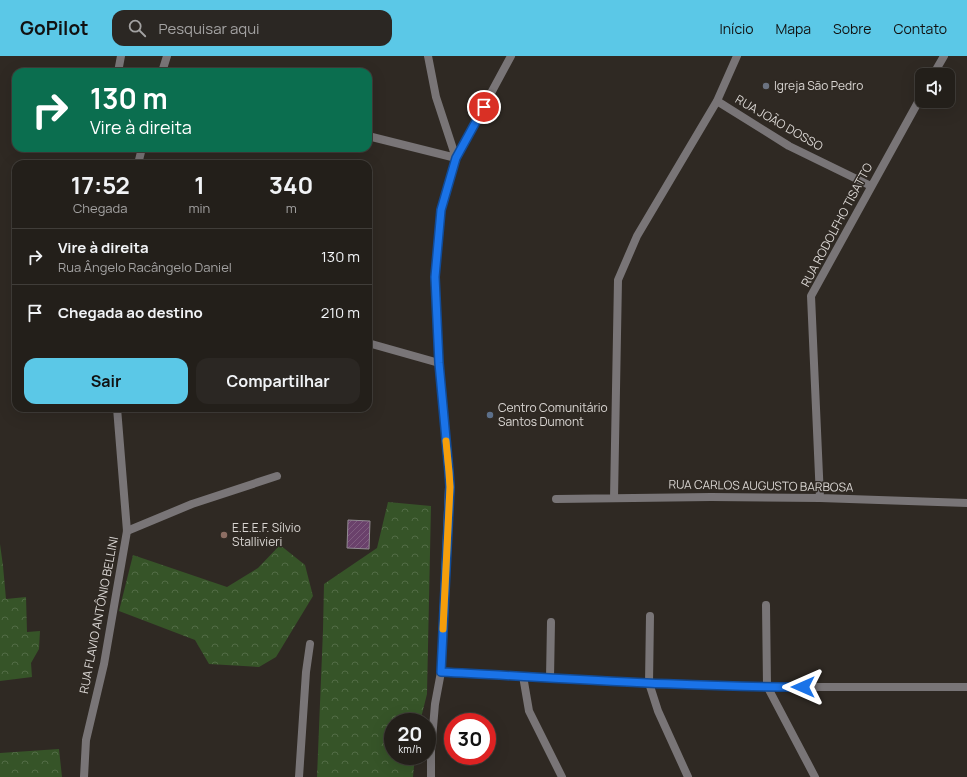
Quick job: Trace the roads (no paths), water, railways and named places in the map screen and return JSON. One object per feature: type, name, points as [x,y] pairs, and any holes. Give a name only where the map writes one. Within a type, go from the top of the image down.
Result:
[{"type":"street","points":[[118,68],[120,56]]},
{"type":"street","points":[[163,68],[167,56]]},
{"type":"street","points":[[428,56],[436,97],[456,158]]},
{"type":"street","points":[[431,777],[431,751],[435,704],[441,672],[450,487],[439,363],[435,277],[441,210],[456,158],[511,56]]},
{"type":"street","points":[[614,498],[618,280],[637,236],[718,101],[737,56]]},
{"type":"street","points":[[937,68],[944,56]]},
{"type":"street","name":"RUA JOÃO DOSSO","points":[[718,101],[789,146],[871,186]]},
{"type":"street","name":"RUA RODOLFHO TISATTO","points":[[820,498],[811,296],[915,107]]},
{"type":"street","points":[[372,137],[456,158]]},
{"type":"street","points":[[372,344],[439,363]]},
{"type":"street","name":"RUA FLAVIO ANTÔNIO BELLINI","points":[[84,777],[86,740],[104,664],[127,531],[117,412]]},
{"type":"street","points":[[127,531],[192,504],[277,476]]},
{"type":"street","name":"RUA CARLOS AUGUSTO BARBOSA","points":[[556,499],[711,497],[820,498],[967,503]]},
{"type":"street","points":[[766,604],[768,686],[815,777]]},
{"type":"street","points":[[650,616],[649,683],[658,711],[688,777]]},
{"type":"street","points":[[550,678],[552,622]]},
{"type":"street","points":[[299,777],[306,672],[310,644]]},
{"type":"street","points":[[441,672],[649,683],[768,686],[967,687]]},
{"type":"street","points":[[523,676],[529,711],[562,777]]},
{"type":"place","name":"Igreja São Pedro","points":[[766,86]]},
{"type":"place","name":"Centro Comunitário Santos Dumont","points":[[490,415]]},
{"type":"place","name":"E.E.E.F. Sílvio Stallivieri","points":[[224,535]]}]
